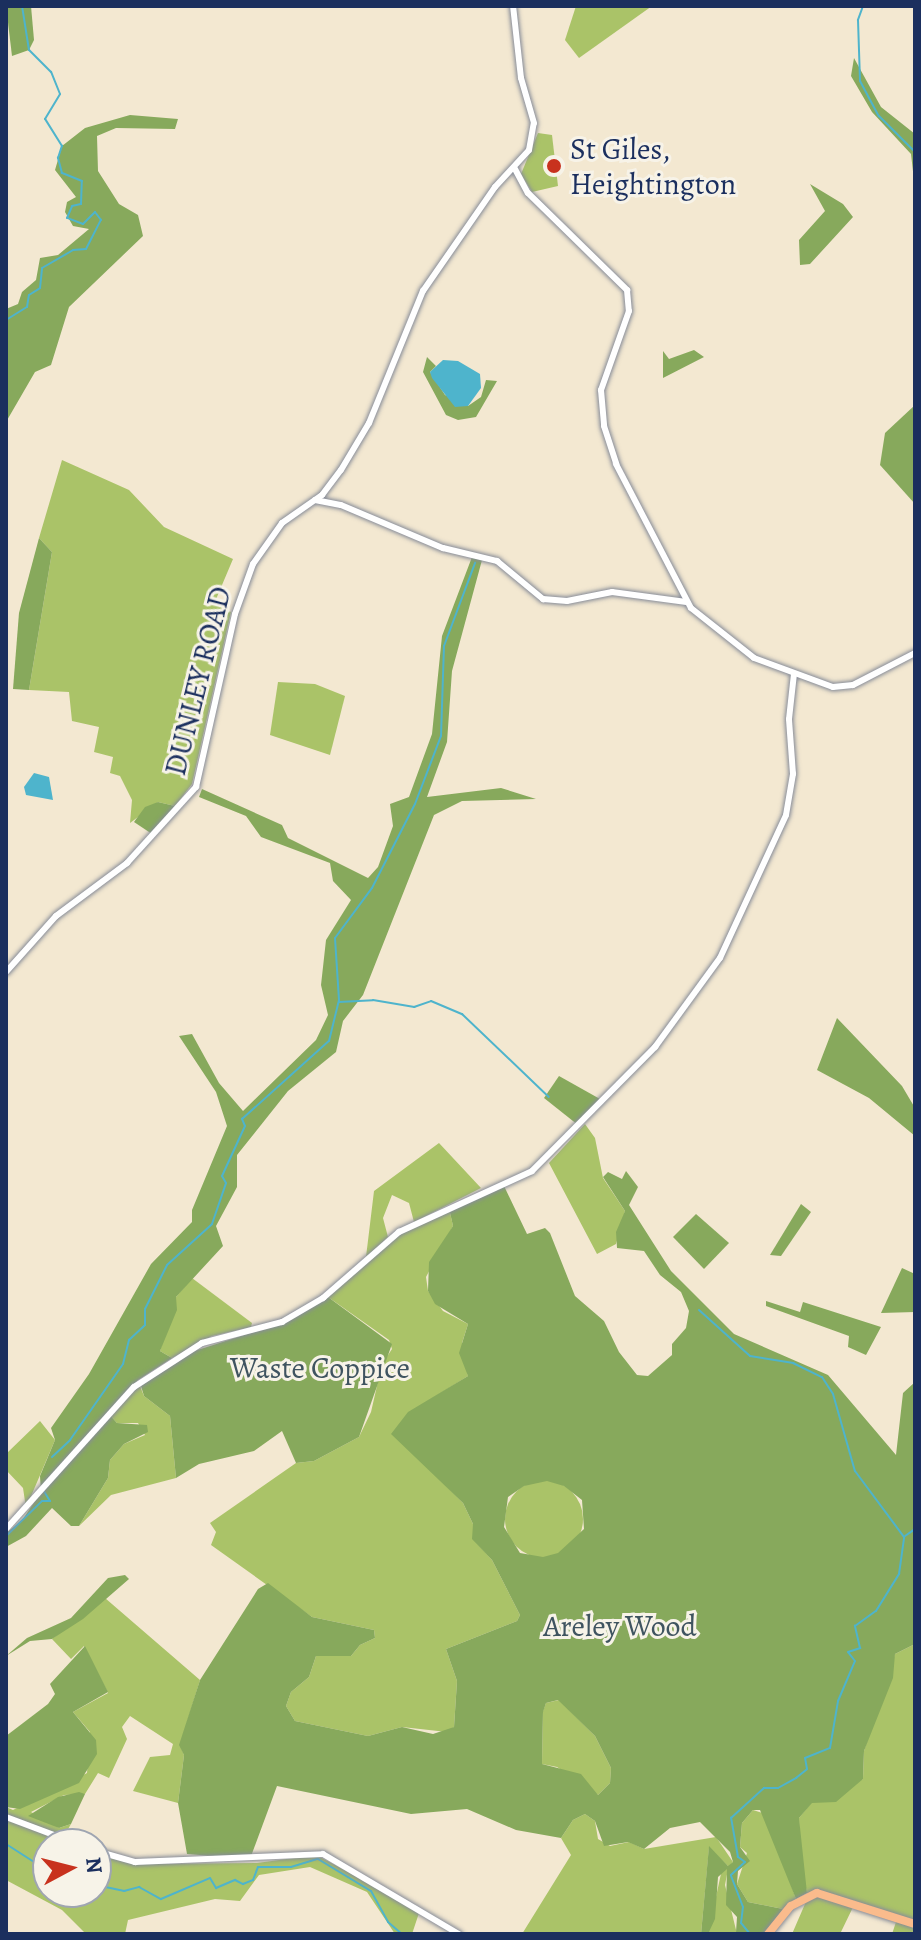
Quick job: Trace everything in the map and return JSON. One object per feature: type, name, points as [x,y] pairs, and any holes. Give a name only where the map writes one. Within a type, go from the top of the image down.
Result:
[{"type":"main road","points":[[768,1934],[791,1906],[817,1893],[915,1924]]},
{"type":"street","name":"DUNLEY ROAD","points":[[6,972],[56,916],[127,863],[191,795],[200,777],[248,576],[276,529],[331,485],[369,423],[423,291],[495,187],[515,169],[535,132],[519,65],[513,6]]},
{"type":"street","points":[[515,169],[528,193],[627,290],[629,311],[603,379],[602,416],[611,454],[686,602],[754,658],[794,674],[846,687],[915,653]]},
{"type":"street","points":[[315,500],[341,505],[443,548],[497,561],[543,599],[567,601],[612,592],[686,602]]},
{"type":"street","points":[[6,1529],[134,1387],[202,1343],[282,1322],[323,1298],[399,1232],[532,1171],[565,1144],[655,1047],[720,958],[786,815],[793,774],[789,719],[794,674]]},
{"type":"street","points":[[6,1817],[35,1828]]},
{"type":"street","points":[[112,1856],[135,1862],[323,1854],[459,1934]]},
{"type":"green space","points":[[6,6],[31,6],[34,40],[29,50],[12,56]]},
{"type":"green space","points":[[576,6],[652,6],[579,58],[565,40]]},
{"type":"green space","points":[[854,58],[881,107],[915,134],[915,189],[911,154],[872,112],[851,76]]},
{"type":"green space","points":[[130,115],[178,119],[175,129],[116,128],[97,136],[98,171],[119,204],[138,215],[143,236],[69,307],[51,365],[35,372],[6,422],[6,309],[18,304],[22,292],[36,280],[40,258],[58,255],[89,229],[73,226],[65,212],[67,202],[76,197],[55,170],[62,146],[85,128]]},
{"type":"green space","points":[[538,133],[552,135],[558,186],[532,192],[521,174]]},
{"type":"green space","points":[[810,184],[843,204],[853,217],[810,264],[800,265],[799,240],[825,211]]},
{"type":"green space","points":[[694,350],[704,357],[663,378],[663,351],[669,359]]},
{"type":"green space","points":[[427,357],[436,366],[430,372],[445,395],[468,406],[481,397],[486,380],[497,381],[476,417],[458,420],[446,415],[423,372]]},
{"type":"green space","points":[[915,405],[915,504],[880,465],[885,433]]},
{"type":"green space","points":[[62,460],[129,490],[164,527],[233,559],[214,604],[231,612],[192,784],[175,806],[158,802],[130,823],[132,800],[120,776],[110,773],[113,757],[94,752],[99,727],[72,721],[69,692],[29,690],[52,552],[39,538]]},
{"type":"green space","points":[[39,538],[52,552],[29,690],[13,689],[19,613]]},
{"type":"green space","points":[[472,557],[482,560],[452,671],[447,742],[427,797],[501,788],[536,799],[462,801],[434,815],[363,995],[343,1021],[336,1052],[288,1091],[237,1155],[237,1187],[216,1226],[223,1246],[176,1297],[177,1310],[160,1351],[172,1358],[138,1380],[90,1433],[109,1414],[117,1423],[147,1425],[148,1432],[124,1444],[110,1460],[108,1478],[79,1526],[71,1526],[52,1508],[26,1536],[6,1547],[6,1533],[21,1522],[41,1492],[40,1476],[55,1440],[51,1428],[89,1374],[151,1264],[192,1222],[192,1210],[227,1126],[216,1092],[179,1036],[192,1034],[219,1083],[243,1111],[316,1040],[328,1015],[321,985],[326,940],[351,900],[333,881],[330,863],[261,837],[246,816],[199,797],[202,789],[282,825],[288,838],[368,878],[378,867],[393,826],[390,804],[409,797],[432,734],[442,636]]},
{"type":"green space","points":[[278,682],[315,684],[345,696],[330,755],[270,735]]},
{"type":"green space","points":[[158,802],[175,806],[152,834],[134,822],[145,807]]},
{"type":"green space","points":[[837,1018],[902,1086],[915,1108],[915,1136],[869,1098],[817,1070]]},
{"type":"green space","points":[[559,1076],[600,1099],[578,1125],[544,1098]]},
{"type":"green space","points":[[585,1124],[595,1138],[603,1178],[625,1211],[616,1244],[597,1254],[549,1163]]},
{"type":"green space","points":[[439,1143],[481,1188],[414,1222],[409,1203],[392,1195],[383,1218],[388,1237],[366,1257],[374,1191]]},
{"type":"green space","name":"Areley Wood","points":[[626,1171],[638,1187],[629,1205],[671,1271],[734,1334],[828,1375],[896,1455],[903,1393],[915,1382],[915,1644],[895,1654],[893,1678],[864,1751],[863,1779],[836,1802],[812,1803],[799,1818],[807,1893],[796,1899],[760,1810],[753,1810],[742,1823],[740,1847],[750,1861],[738,1871],[737,1884],[748,1902],[783,1909],[764,1934],[736,1932],[737,1917],[726,1905],[727,1869],[718,1877],[715,1919],[708,1934],[701,1934],[709,1846],[728,1866],[733,1862],[730,1852],[700,1822],[670,1828],[644,1849],[628,1842],[604,1846],[595,1821],[585,1814],[573,1820],[561,1838],[516,1830],[467,1809],[411,1814],[277,1786],[250,1859],[187,1854],[178,1803],[184,1755],[179,1745],[200,1680],[258,1589],[268,1583],[312,1617],[374,1630],[375,1638],[360,1645],[351,1656],[316,1656],[309,1677],[291,1692],[286,1706],[295,1721],[368,1736],[402,1727],[433,1734],[454,1727],[457,1681],[446,1649],[517,1621],[520,1615],[492,1560],[472,1539],[473,1524],[463,1503],[391,1434],[408,1412],[468,1376],[459,1353],[468,1324],[435,1304],[428,1291],[429,1262],[453,1226],[449,1208],[504,1186],[527,1234],[545,1228],[550,1233],[575,1296],[604,1321],[619,1352],[637,1375],[648,1376],[672,1355],[672,1344],[686,1328],[689,1311],[681,1292],[660,1275],[644,1251],[617,1248],[616,1232],[625,1211],[603,1177],[608,1172],[622,1179]],"holes":[[[547,1481],[564,1486],[582,1500],[584,1529],[558,1553],[543,1557],[520,1553],[504,1527],[508,1497],[524,1486]],[[558,1700],[595,1736],[611,1768],[610,1783],[598,1795],[581,1774],[542,1764],[543,1712],[546,1703]]]},
{"type":"green space","points":[[801,1204],[811,1212],[781,1256],[770,1255]]},
{"type":"green space","points":[[449,1208],[453,1226],[426,1277],[428,1291],[443,1311],[468,1324],[462,1343],[468,1376],[412,1411],[398,1437],[463,1503],[473,1524],[473,1539],[492,1560],[520,1615],[517,1621],[446,1649],[457,1681],[454,1727],[447,1732],[402,1727],[368,1736],[295,1721],[286,1706],[291,1692],[309,1677],[316,1656],[351,1656],[360,1645],[375,1638],[374,1630],[312,1617],[211,1545],[216,1532],[210,1523],[296,1463],[314,1461],[359,1437],[371,1412],[382,1364],[392,1349],[389,1340],[328,1297],[399,1235]]},
{"type":"green space","points":[[696,1214],[729,1243],[704,1269],[673,1237]]},
{"type":"green space","points":[[902,1268],[915,1274],[915,1312],[881,1313]]},
{"type":"green space","points":[[192,1278],[252,1323],[251,1327],[212,1336],[172,1358],[160,1351],[176,1297]]},
{"type":"green space","name":"Waste Coppice","points":[[328,1297],[392,1344],[359,1437],[314,1461],[296,1463],[282,1431],[254,1451],[199,1464],[176,1478],[170,1416],[144,1396],[141,1386],[185,1354],[282,1323]]},
{"type":"green space","points":[[766,1301],[800,1312],[803,1302],[881,1327],[866,1355],[848,1347],[849,1336],[766,1306]]},
{"type":"green space","points":[[140,1386],[144,1396],[170,1416],[176,1478],[111,1495],[79,1526],[108,1478],[110,1460],[124,1444],[145,1435],[138,1423],[117,1423],[109,1414]]},
{"type":"green space","points":[[40,1421],[55,1440],[26,1508],[23,1488],[6,1470],[6,1454]]},
{"type":"green space","points":[[544,1480],[559,1483],[572,1491],[580,1504],[583,1519],[580,1534],[572,1547],[559,1555],[544,1558],[529,1555],[516,1547],[508,1534],[505,1519],[508,1504],[516,1491],[529,1483]]},
{"type":"green space","points":[[125,1575],[129,1579],[83,1619],[52,1639],[30,1641],[6,1656],[27,1638],[71,1618],[108,1578]]},
{"type":"green space","points":[[105,1598],[200,1680],[180,1745],[184,1755],[178,1803],[133,1791],[150,1757],[170,1755],[173,1744],[130,1716],[122,1727],[127,1739],[109,1778],[98,1773],[85,1794],[64,1795],[31,1812],[59,1828],[42,1828],[6,1815],[6,1807],[13,1810],[87,1773],[90,1732],[73,1712],[108,1693],[84,1646],[71,1659],[52,1639]]},
{"type":"green space","points":[[915,1644],[915,1934],[892,1934],[897,1919],[855,1903],[840,1934],[792,1934],[808,1897],[814,1893],[807,1893],[800,1857],[799,1818],[812,1802],[863,1779],[864,1751],[895,1654]]},
{"type":"green space","points":[[85,1646],[108,1692],[73,1712],[96,1740],[97,1754],[79,1783],[20,1809],[6,1807],[6,1736],[48,1704],[55,1694],[50,1684]]},
{"type":"green space","points":[[559,1700],[595,1736],[611,1768],[610,1783],[598,1795],[557,1767],[542,1764],[543,1711],[546,1703]]},
{"type":"green space","points":[[79,1792],[85,1794],[71,1824],[59,1828],[28,1816],[58,1797]]},
{"type":"green space","points":[[753,1810],[766,1814],[796,1899],[783,1909],[748,1902],[737,1884],[747,1853],[740,1847],[742,1823]]},
{"type":"green space","points":[[585,1814],[595,1821],[598,1839],[610,1846],[629,1842],[644,1849],[716,1837],[733,1862],[729,1867],[709,1848],[701,1934],[522,1934],[571,1855],[561,1838],[573,1820]]},
{"type":"green space","points":[[6,1819],[32,1829],[32,1894],[6,1880]]},
{"type":"green space","points":[[316,1855],[420,1910],[412,1934],[395,1934],[367,1892],[310,1867],[259,1875],[240,1901],[215,1899],[128,1920],[125,1934],[86,1934],[58,1908],[112,1908],[112,1858],[135,1864],[257,1863]]},
{"type":"green space","points":[[722,1869],[728,1869],[725,1885],[737,1934],[708,1934]]},
{"type":"water","points":[[443,360],[458,361],[480,374],[481,388],[468,406],[455,407],[432,378],[430,372]]},
{"type":"water","points":[[34,773],[49,777],[53,800],[26,795],[24,787]]},
{"type":"waterway","points":[[6,320],[27,307],[29,295],[40,288],[42,268],[73,250],[86,249],[101,220],[95,212],[83,224],[67,218],[72,206],[81,204],[82,181],[62,173],[58,158],[62,146],[45,119],[60,94],[51,72],[29,50],[22,6]]},
{"type":"waterway","points":[[863,6],[858,20],[860,81],[879,116],[915,152]]},
{"type":"waterway","points":[[52,1457],[70,1440],[123,1364],[129,1340],[145,1325],[145,1309],[167,1265],[212,1224],[226,1183],[222,1176],[245,1126],[242,1119],[329,1041],[339,1000],[335,938],[372,888],[415,804],[441,736],[444,646],[475,563]]},
{"type":"waterway","points":[[339,1002],[373,1000],[414,1007],[431,1001],[462,1014],[549,1097]]},
{"type":"waterway","points":[[699,1310],[750,1356],[793,1363],[822,1377],[833,1394],[855,1471],[904,1537]]},
{"type":"waterway","points":[[6,1536],[42,1501],[50,1501],[43,1490]]},
{"type":"waterway","points":[[905,1536],[915,1529]]},
{"type":"waterway","points":[[750,1934],[741,1923],[743,1907],[731,1875],[745,1862],[738,1857],[731,1818],[764,1788],[778,1788],[796,1778],[807,1769],[805,1758],[830,1748],[838,1701],[855,1661],[848,1652],[860,1648],[855,1626],[876,1611],[899,1574],[904,1537]]},
{"type":"waterway","points":[[6,1844],[32,1861]]},
{"type":"waterway","points":[[112,1888],[124,1891],[139,1887],[161,1899],[210,1878],[216,1888],[235,1880],[243,1884],[253,1880],[258,1867],[291,1867],[318,1859],[371,1891],[388,1922],[402,1934]]},
{"type":"place","name":"St Giles, Heightington","points":[[554,166]]}]
